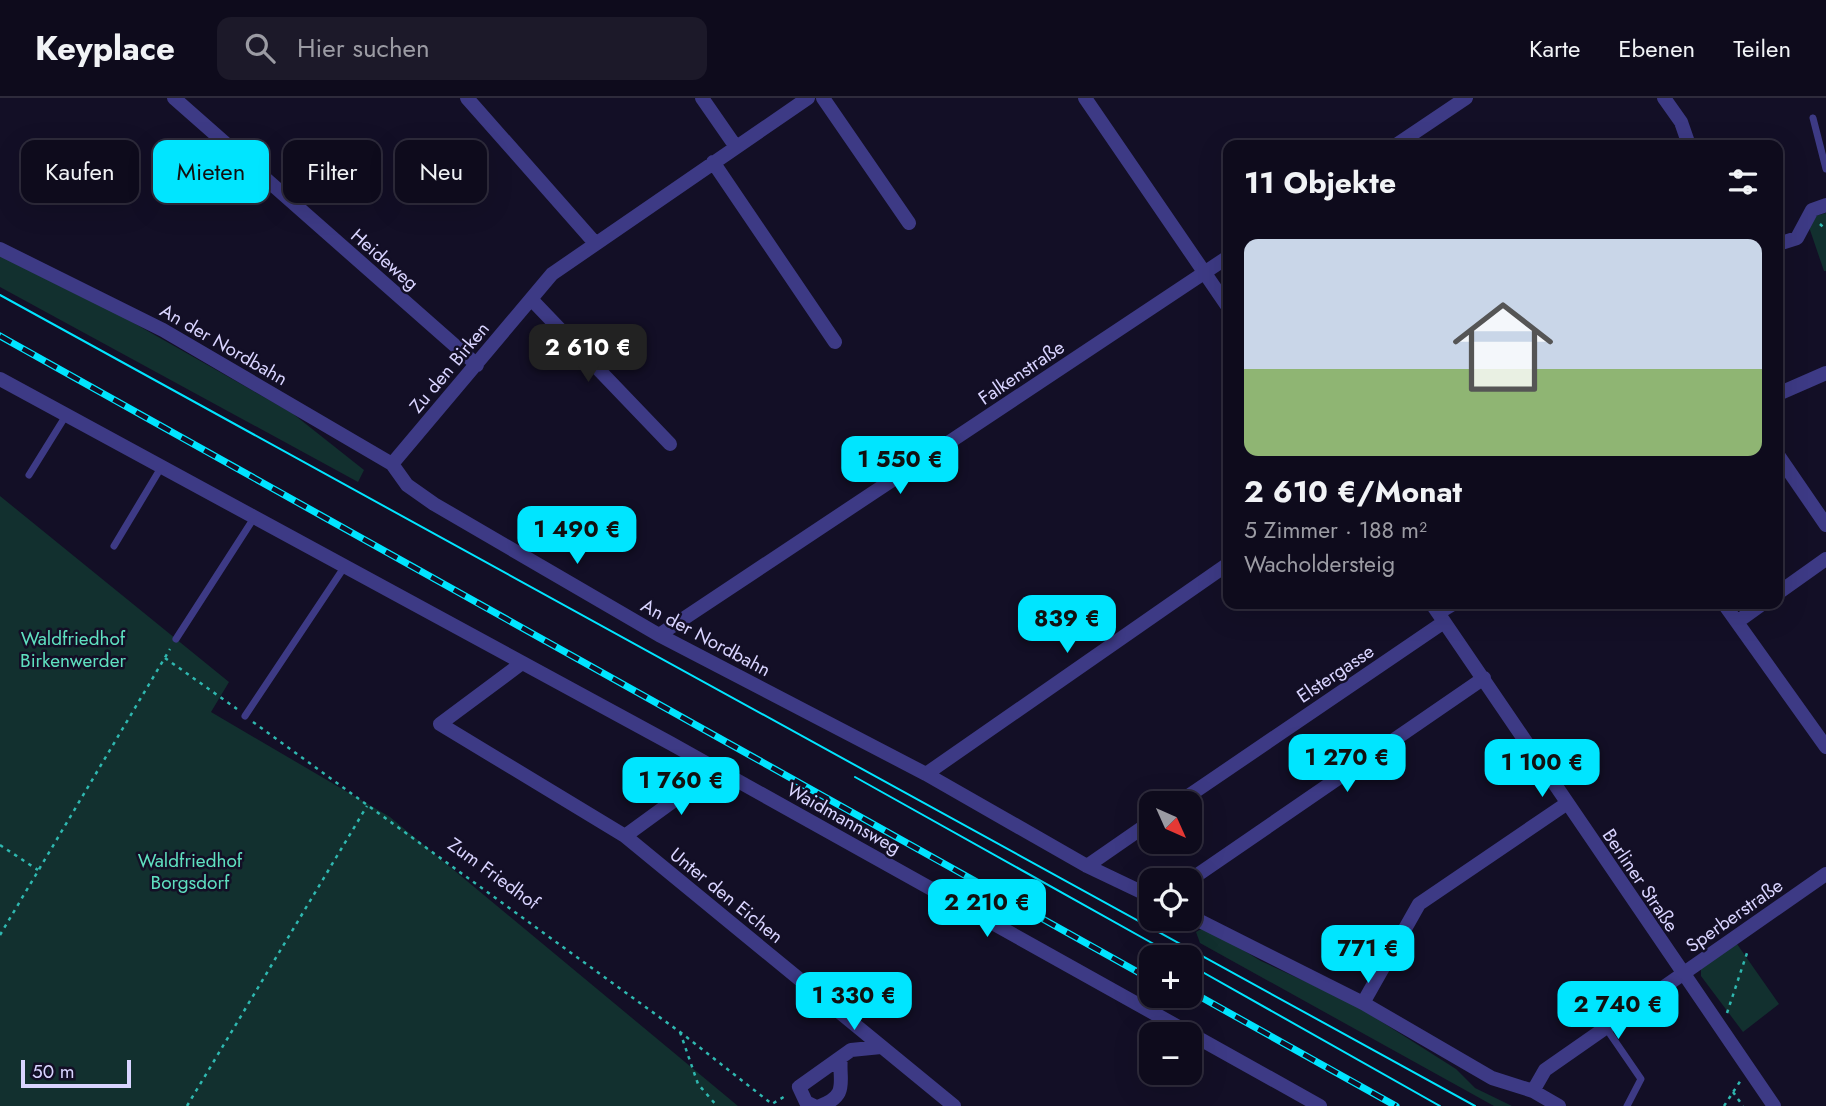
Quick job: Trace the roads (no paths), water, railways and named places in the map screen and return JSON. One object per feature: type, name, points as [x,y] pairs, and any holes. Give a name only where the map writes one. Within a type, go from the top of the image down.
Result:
[{"type":"street","name":"Heideweg","points":[[174,98],[477,365]]},
{"type":"street","points":[[467,98],[595,243]]},
{"type":"street","points":[[702,98],[736,147]]},
{"type":"street","name":"Zu den Birken","points":[[392,464],[552,274],[808,98]]},
{"type":"street","points":[[824,98],[909,223]]},
{"type":"street","points":[[1085,98],[1223,300]]},
{"type":"street","points":[[1403,140],[1466,98]]},
{"type":"street","points":[[1664,98],[1681,122],[1687,140]]},
{"type":"street","points":[[713,162],[835,342]]},
{"type":"street","points":[[1783,242],[1797,238],[1812,210],[1826,205]]},
{"type":"street","name":"An der Nordbahn","points":[[0,248],[163,330],[392,464],[407,485],[434,504],[659,635],[926,774],[1087,866],[1139,891]]},
{"type":"street","name":"Falkenstraße","points":[[659,635],[1223,260]]},
{"type":"street","points":[[530,299],[670,444]]},
{"type":"street","points":[[1783,392],[1826,373]]},
{"type":"street","name":"Waidmannsweg","points":[[0,379],[65,417],[162,465],[717,769],[1320,1106]]},
{"type":"street","points":[[1783,462],[1826,525]]},
{"type":"street","points":[[1783,589],[1826,559]]},
{"type":"street","points":[[926,774],[1223,568]]},
{"type":"street","points":[[1728,609],[1826,747]]},
{"type":"street","points":[[1737,621],[1755,609]]},
{"type":"street","name":"Berliner Straße","points":[[1438,613],[1774,1106]]},
{"type":"street","name":"Elstergasse","points":[[1194,791],[1438,613]]},
{"type":"street","name":"Unter den Eichen","points":[[522,663],[440,724],[625,836],[954,1106]]},
{"type":"street","points":[[1202,872],[1483,678]]},
{"type":"street","points":[[625,836],[717,769]]},
{"type":"street","points":[[1363,1003],[1419,904],[1566,804]]},
{"type":"street","points":[[1087,866],[1139,830]]},
{"type":"street","name":"Sperberstraße","points":[[1534,1091],[1545,1070],[1826,874]]},
{"type":"street","points":[[1202,922],[1363,1003],[1492,1078],[1534,1091],[1559,1106]]},
{"type":"street","points":[[814,1106],[806,1102],[799,1087],[851,1049],[881,1047]]},
{"type":"street","points":[[820,1106],[837,1095],[842,1087],[841,1057]]},
{"type":"lane","points":[[1813,118],[1826,169]]},
{"type":"lane","points":[[29,475],[65,417]]},
{"type":"lane","points":[[114,546],[162,465]]},
{"type":"lane","points":[[176,639],[254,517]]},
{"type":"lane","points":[[245,716],[345,566]]},
{"type":"lane","points":[[1606,1028],[1641,1079],[1627,1106]]},
{"type":"tram line","points":[[0,295],[1475,1106]]},
{"type":"tram line","points":[[855,777],[1156,945]]},
{"type":"tram line","points":[[1202,972],[1440,1106]]},
{"type":"railway","points":[[0,336],[1139,973]]},
{"type":"railway","points":[[1202,998],[1396,1106]]},
{"type":"park label","name":"Waldfriedhof Birkenwerder","points":[[73,649]]},
{"type":"park label","name":"Waldfriedhof Borgsdorf","points":[[190,871]]}]
